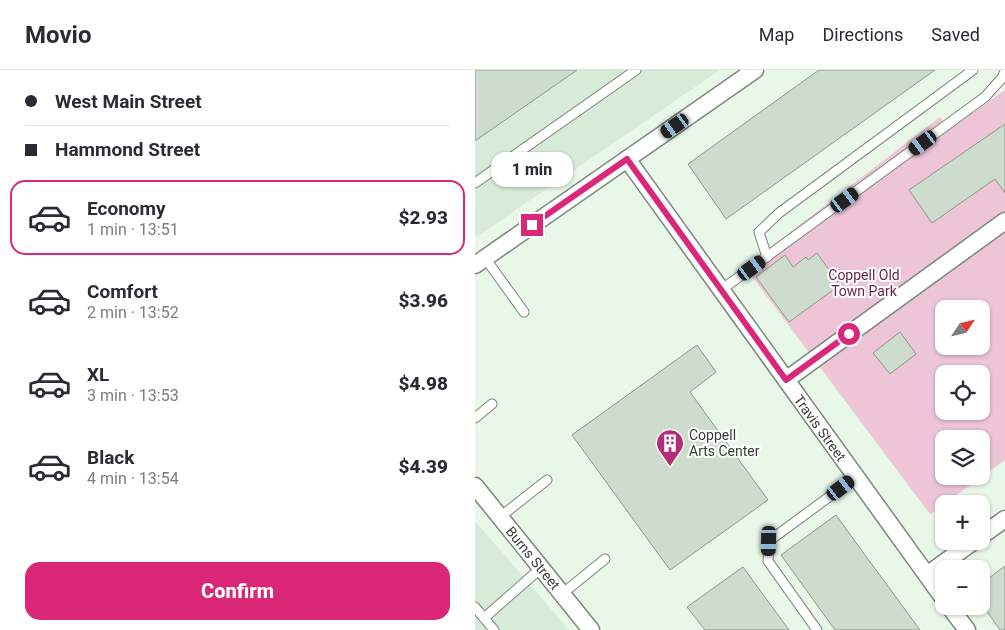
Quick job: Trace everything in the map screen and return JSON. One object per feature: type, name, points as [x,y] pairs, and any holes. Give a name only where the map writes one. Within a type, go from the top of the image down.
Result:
[{"type":"street","points":[[480,261],[755,70]]},
{"type":"street","name":"Travis Street","points":[[627,159],[935,586]]},
{"type":"street","points":[[786,380],[1005,221]]},
{"type":"street","name":"Burns Street","points":[[475,486],[591,630]]},
{"type":"street","points":[[990,530],[1005,519]]},
{"type":"street","points":[[927,575],[962,550]]},
{"type":"street","points":[[956,615],[967,630]]},
{"type":"lane","points":[[475,183],[636,70]]},
{"type":"lane","points":[[767,257],[759,232],[779,213],[973,70]]},
{"type":"lane","points":[[721,290],[985,97],[1002,78],[1005,71]]},
{"type":"lane","points":[[480,261],[523,312]]},
{"type":"lane","points":[[475,418],[492,404]]},
{"type":"lane","points":[[817,630],[768,561],[769,541],[856,477]]},
{"type":"lane","points":[[500,517],[547,480]]},
{"type":"lane","points":[[562,594],[605,559]]},
{"type":"lane","points":[[484,618],[541,568]]},
{"type":"lane","points":[[475,607],[494,630]]},
{"type":"shaded area","points":[[475,70],[720,70],[475,238]]},
{"type":"shaded area","points":[[475,521],[569,630],[475,630]]},
{"type":"green space","name":"Coppell Old Town Park","points":[[1005,90],[1005,460],[990,471],[990,430],[935,430],[935,485],[970,485],[956,495],[935,495],[935,510],[930,514],[745,267],[940,117],[950,129]]},
{"type":"building","points":[[475,70],[577,70],[475,141]]},
{"type":"building","points":[[819,70],[935,70],[726,219],[688,164]]},
{"type":"building","points":[[1005,124],[1005,193],[995,179],[932,223],[909,190]]},
{"type":"building","points":[[817,253],[840,285],[789,322],[756,277],[785,255],[793,267],[806,257],[808,260]]},
{"type":"building","points":[[900,332],[916,354],[890,374],[873,353]]},
{"type":"building","name":"Coppell Arts Center","points":[[697,345],[716,372],[690,392],[768,500],[670,570],[572,435]]},
{"type":"building","points":[[836,515],[920,630],[835,630],[781,555]]},
{"type":"building","points":[[1005,566],[1005,630],[1000,630],[989,615],[990,577]]},
{"type":"building","points":[[743,567],[789,630],[705,630],[687,607]]},
{"type":"place","name":"Coppell Arts Center","points":[[670,467]]},
{"type":"route","points":[[532,225],[627,159],[786,380],[849,334]]}]
